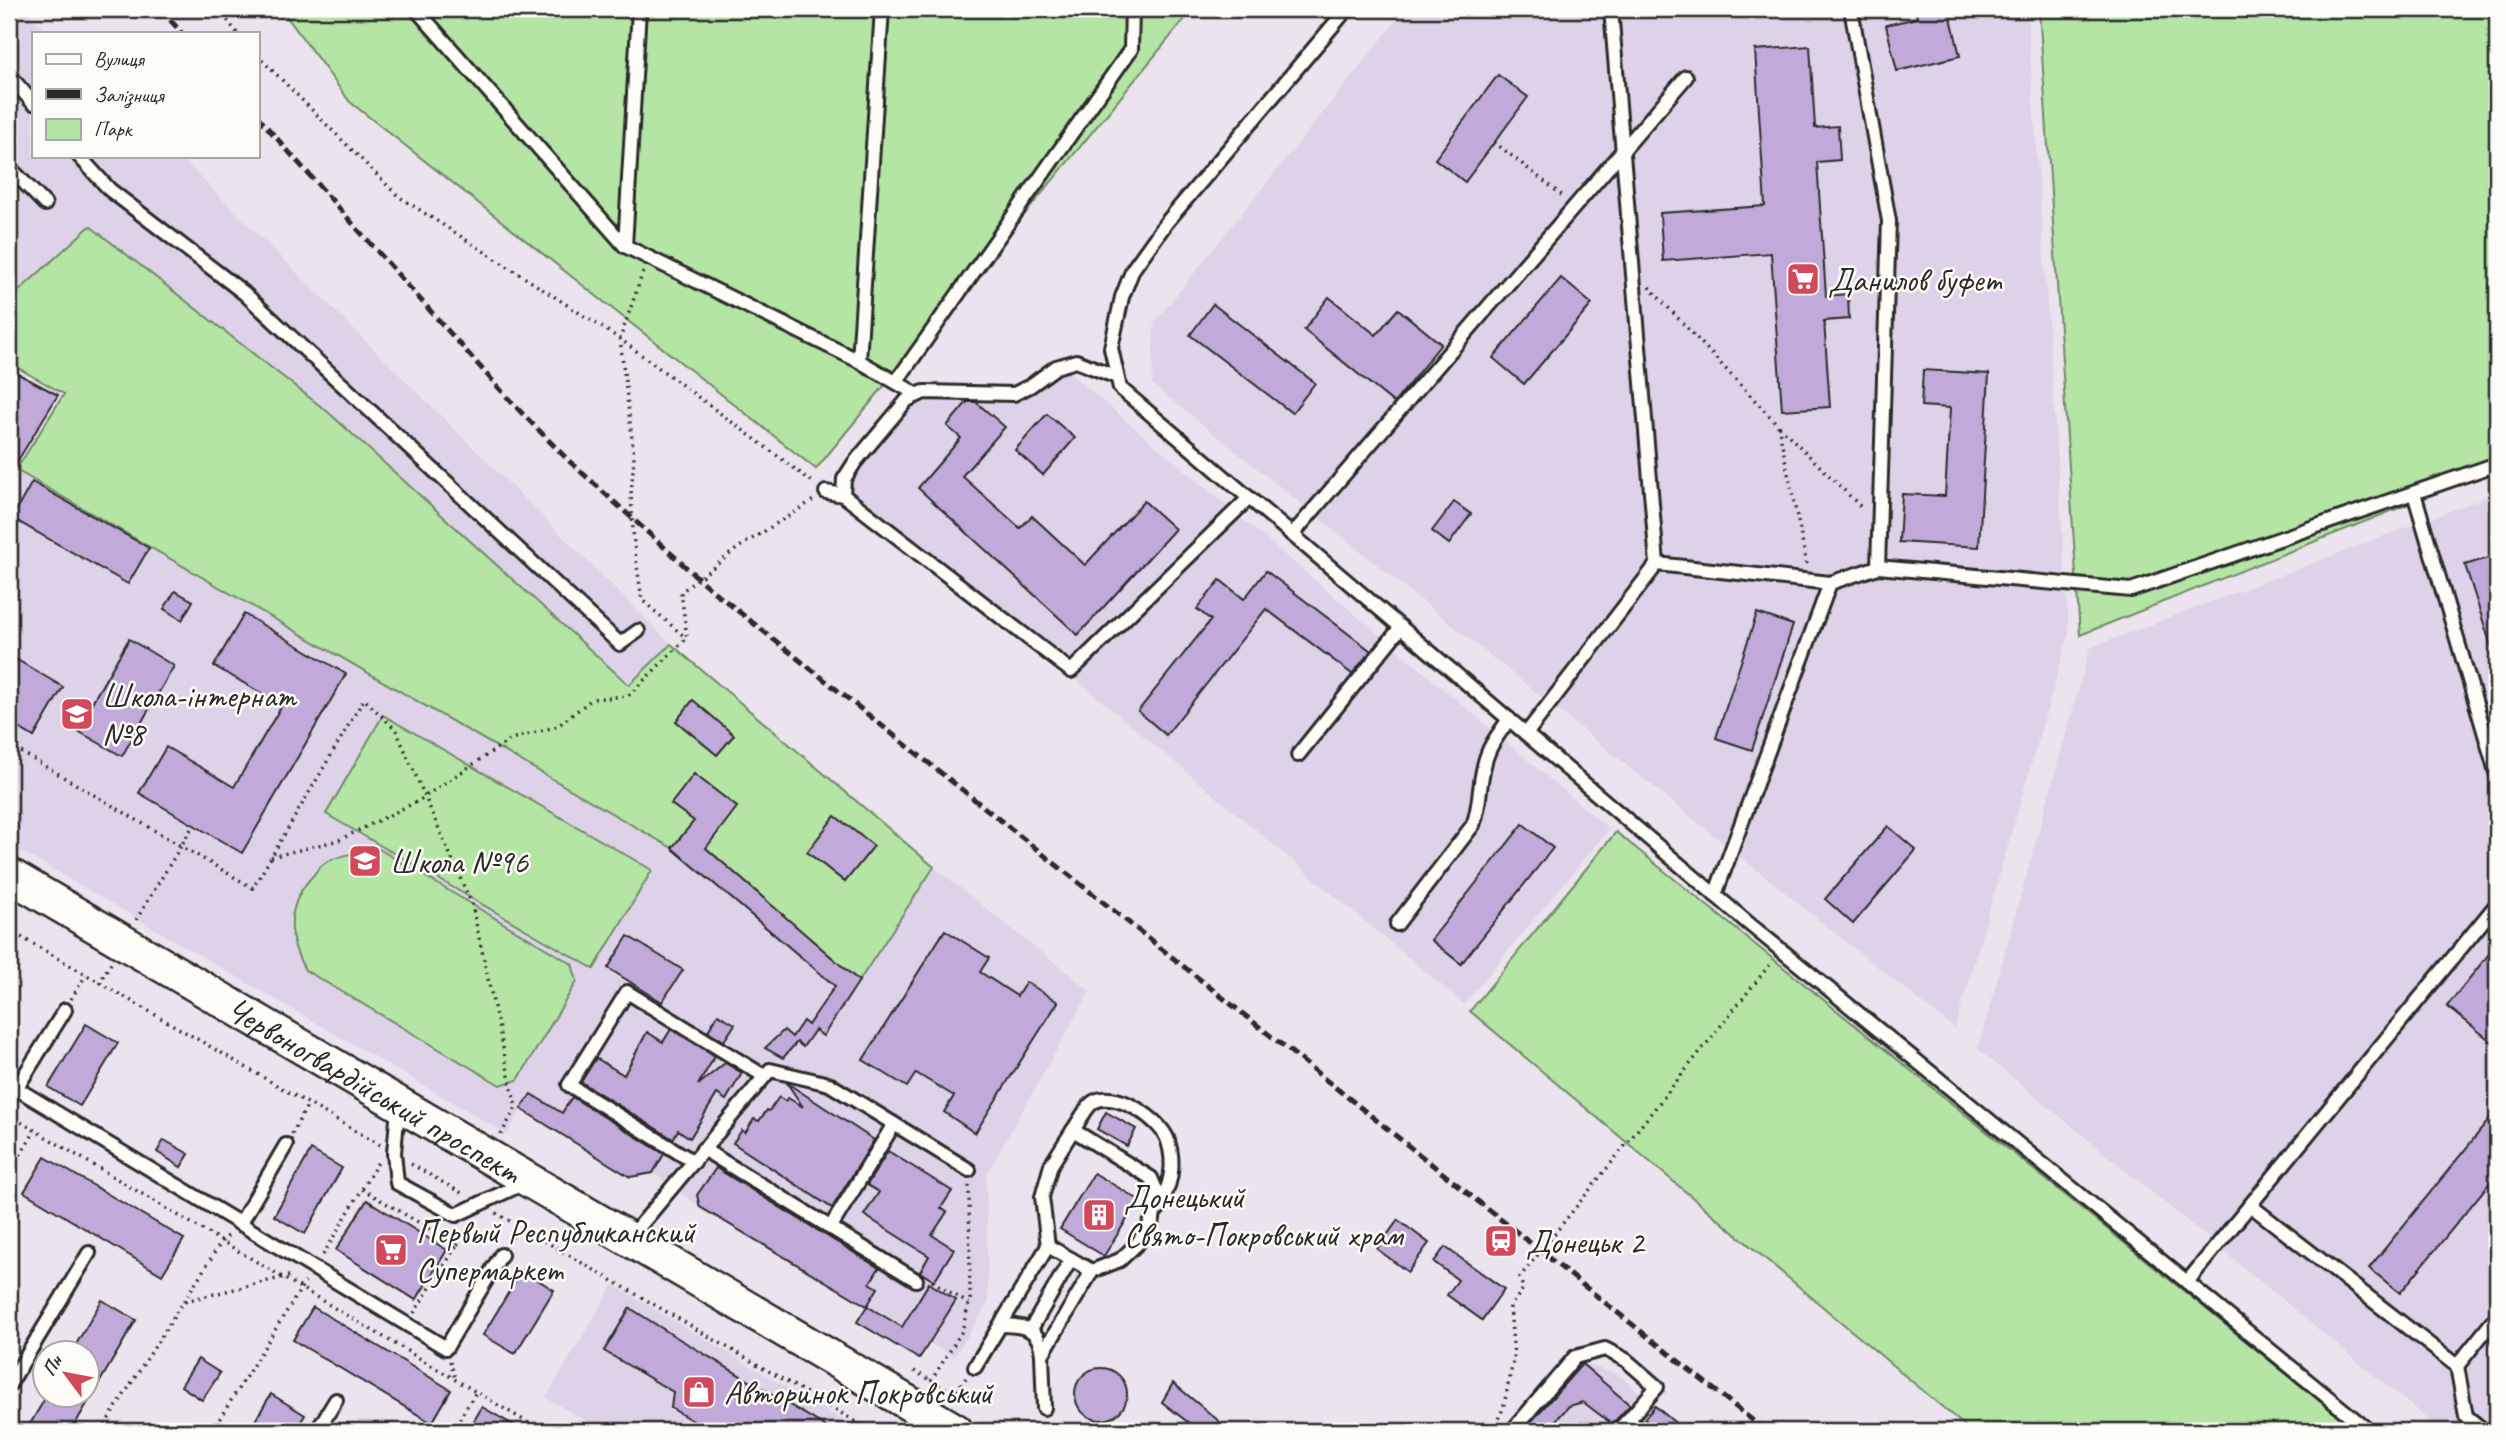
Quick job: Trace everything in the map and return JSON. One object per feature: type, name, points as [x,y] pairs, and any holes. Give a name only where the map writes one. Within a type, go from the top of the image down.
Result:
[{"type":"main road","name":"Червоногвардійський проспект","points":[[9,875],[629,1239],[938,1427]]},
{"type":"lane","points":[[416,9],[625,246],[859,361],[918,395]]},
{"type":"lane","points":[[625,246],[639,9]]},
{"type":"lane","points":[[859,361],[883,9]]},
{"type":"lane","points":[[896,382],[1131,49],[1132,9]]},
{"type":"lane","points":[[1347,9],[1166,223],[1133,269],[1122,297],[1111,348],[1120,388],[1715,895],[2369,1431]]},
{"type":"lane","points":[[1526,734],[1657,564],[1611,9]]},
{"type":"lane","points":[[1851,9],[1889,220],[1878,567]]},
{"type":"lane","points":[[9,75],[32,102]]},
{"type":"lane","points":[[1292,535],[1686,77]]},
{"type":"lane","points":[[81,158],[110,190],[244,293],[620,644],[638,631]]},
{"type":"lane","points":[[9,167],[45,204]]},
{"type":"lane","points":[[843,495],[845,479],[855,462],[907,400],[918,395],[948,391],[1014,394],[1056,367],[1076,361],[1117,377]]},
{"type":"lane","points":[[1657,564],[1830,583],[1878,567],[2131,590],[2497,464]]},
{"type":"lane","points":[[826,492],[843,495],[1071,671],[1249,498]]},
{"type":"lane","points":[[2414,493],[2497,775]]},
{"type":"lane","points":[[1715,895],[1830,583]]},
{"type":"lane","points":[[1298,755],[1401,628]]},
{"type":"lane","points":[[1397,924],[1473,825],[1479,808],[1487,753],[1509,719]]},
{"type":"lane","points":[[2187,1282],[2497,904]]},
{"type":"lane","points":[[694,1162],[569,1085],[627,992],[764,1076]]},
{"type":"lane","points":[[65,1010],[13,1087],[446,1348],[501,1255]]},
{"type":"lane","points":[[629,1239],[770,1070],[829,1084],[969,1170]]},
{"type":"lane","points":[[975,1367],[1048,1246],[1042,1197],[1051,1165],[1092,1103],[1106,1097],[1123,1101],[1158,1124],[1168,1139],[1173,1170],[1169,1189],[1138,1243],[1120,1260],[1092,1271],[1042,1355]]},
{"type":"lane","points":[[398,1104],[390,1151],[397,1183],[456,1215],[528,1180]]},
{"type":"lane","points":[[830,1228],[894,1124]]},
{"type":"lane","points":[[1073,1130],[1151,1178],[1157,1192],[1153,1219]]},
{"type":"lane","points":[[240,1224],[286,1145]]},
{"type":"lane","points":[[704,1149],[916,1280]]},
{"type":"lane","points":[[2250,1205],[2457,1366],[2466,1416],[2484,1431]]},
{"type":"lane","points":[[1048,1246],[1092,1271]]},
{"type":"lane","points":[[9,1385],[89,1253]]},
{"type":"lane","points":[[1031,1329],[1071,1259]]},
{"type":"lane","points":[[2457,1366],[2497,1316]]},
{"type":"lane","points":[[1000,1325],[1031,1329],[1041,1342],[1044,1408]]},
{"type":"lane","points":[[1512,1431],[1575,1357],[1605,1349],[1626,1360],[1657,1387],[1617,1431]]},
{"type":"lane","points":[[317,1431],[336,1400]]},
{"type":"lane","points":[[1628,1420],[1641,1431]]},
{"type":"path","points":[[219,9],[236,32]]},
{"type":"path","points":[[2490,9],[2497,12]]},
{"type":"path","points":[[259,57],[398,196],[620,339]]},
{"type":"path","points":[[1494,142],[1575,206]]},
{"type":"path","points":[[649,257],[620,339],[634,456],[631,495],[634,545],[642,600],[687,638]]},
{"type":"path","points":[[1633,269],[1778,425],[1879,525]]},
{"type":"path","points":[[1778,425],[1810,581]]},
{"type":"path","points":[[9,746],[253,888],[364,699],[396,730],[472,905],[516,1108],[499,1137]]},
{"type":"path","points":[[99,983],[194,824]]},
{"type":"path","points":[[9,930],[872,1431]]},
{"type":"path","points":[[1492,1431],[1503,1409],[1514,1357],[1510,1307],[1523,1289],[1520,1277],[1781,950]]},
{"type":"path","points":[[65,1010],[86,975]]},
{"type":"path","points":[[286,1145],[308,1104]]},
{"type":"path","points":[[9,1115],[542,1431]]},
{"type":"path","points":[[9,1173],[35,1130]]},
{"type":"path","points":[[212,1431],[362,1189],[390,1151]]},
{"type":"path","points":[[931,1381],[962,1331],[969,1304],[969,1170]]},
{"type":"path","points":[[362,1189],[457,1245],[407,1325]]},
{"type":"path","points":[[102,1431],[222,1241],[240,1224]]},
{"type":"path","points":[[183,1302],[314,1269]]},
{"type":"path","points":[[916,1280],[920,1274],[969,1304]]},
{"type":"path","points":[[954,1393],[975,1367]]},
{"type":"path","points":[[914,1371],[954,1393],[979,1397]]},
{"type":"path","points":[[452,1431],[476,1392]]},
{"type":"path","points":[[855,1421],[856,1431]]},
{"type":"path","points":[[1029,1426],[1033,1431]]},
{"type":"shaded area","points":[[9,9],[23,9],[48,32],[32,32],[32,158],[181,158],[671,644],[630,686],[330,414],[91,226],[9,300]]},
{"type":"shaded area","points":[[1406,9],[2027,9],[2069,633],[1955,1029],[1152,384],[1154,323]]},
{"type":"shaded area","points":[[1066,370],[1609,829],[1464,1004],[838,480],[912,384],[1014,384]]},
{"type":"shaded area","points":[[9,466],[673,848],[686,831],[860,981],[934,867],[1090,991],[986,1175],[988,1303],[955,1356],[929,1343],[919,1359],[857,1322],[866,1306],[700,1207],[653,1173],[630,1177],[521,1110],[507,1134],[9,844]]},
{"type":"shaded area","points":[[2497,493],[2497,1431],[2442,1431],[1978,1049],[2090,648]]},
{"type":"shaded area","points":[[613,1285],[861,1431],[604,1431],[546,1398]]},
{"type":"shaded area","points":[[1580,1363],[1619,1375],[1685,1431],[1516,1431]]},
{"type":"green space","points":[[281,9],[1193,9],[816,469],[350,102]]},
{"type":"green space","points":[[2039,9],[2497,9],[2497,469],[2080,635]]},
{"type":"green space","points":[[90,226],[328,412],[629,685],[671,644],[934,867],[859,981],[686,831],[672,848],[16,470],[64,394],[9,363],[9,300]]},
{"type":"green space","points":[[383,715],[652,870],[594,969],[326,814]]},
{"type":"green space","points":[[1616,832],[2357,1431],[1971,1431],[1470,1011]]},
{"type":"green space","points":[[379,849],[572,964],[577,981],[518,1080],[500,1085],[305,970],[292,935],[293,912],[302,890],[325,863],[345,855]]},
{"type":"building","points":[[1915,9],[1949,9],[1960,56],[1897,71],[1886,25],[1917,18]]},
{"type":"building","points":[[1810,46],[1815,128],[1838,126],[1840,160],[1817,162],[1826,296],[1848,294],[1849,319],[1824,321],[1830,407],[1782,410],[1771,253],[1663,261],[1660,213],[1765,206],[1755,50]]},
{"type":"building","points":[[1498,75],[1528,97],[1465,182],[1435,159]]},
{"type":"building","points":[[1561,278],[1592,304],[1524,384],[1493,358]]},
{"type":"building","points":[[1329,297],[1376,335],[1398,309],[1441,344],[1394,403],[1304,330]]},
{"type":"building","points":[[1213,304],[1315,383],[1292,413],[1190,335]]},
{"type":"building","points":[[9,369],[58,395],[9,475]]},
{"type":"building","points":[[1923,370],[1989,374],[1979,547],[1899,542],[1902,494],[1945,496],[1950,408],[1921,406]]},
{"type":"building","points":[[967,402],[976,402],[1005,427],[962,476],[1020,528],[1032,516],[1085,565],[1144,501],[1175,529],[1078,635],[918,488],[961,438],[947,426]]},
{"type":"building","points":[[1047,414],[1075,438],[1043,475],[1015,450]]},
{"type":"building","points":[[32,482],[149,548],[128,584],[12,518]]},
{"type":"building","points":[[1454,502],[1471,514],[1449,544],[1432,531]]},
{"type":"building","points":[[2497,555],[2497,654],[2494,655],[2465,565]]},
{"type":"building","points":[[1266,571],[1371,651],[1352,674],[1266,609],[1166,735],[1138,711],[1211,620],[1197,609],[1220,580],[1244,599]]},
{"type":"building","points":[[175,591],[193,601],[182,620],[164,609]]},
{"type":"building","points":[[1757,613],[1793,625],[1752,750],[1716,738]]},
{"type":"building","points":[[244,614],[346,674],[242,853],[139,793],[166,747],[234,787],[282,705],[214,666]]},
{"type":"building","points":[[129,639],[174,666],[122,756],[76,730]]},
{"type":"building","points":[[9,655],[63,687],[34,737],[9,722]]},
{"type":"building","points":[[693,700],[734,735],[717,755],[676,721]]},
{"type":"building","points":[[694,774],[737,807],[706,848],[859,981],[823,1036],[815,1030],[803,1047],[797,1042],[783,1058],[765,1048],[784,1030],[792,1037],[803,1021],[808,1025],[835,986],[672,848],[694,821],[671,804]]},
{"type":"building","points":[[835,816],[874,846],[845,882],[807,852]]},
{"type":"building","points":[[1523,824],[1553,848],[1461,964],[1431,940]]},
{"type":"building","points":[[1888,826],[1916,850],[1853,924],[1825,899]]},
{"type":"building","points":[[945,930],[989,958],[980,972],[1017,996],[1026,982],[1058,1002],[975,1133],[944,1112],[954,1096],[916,1073],[907,1087],[863,1060]]},
{"type":"building","points":[[628,936],[683,970],[662,1002],[608,968]]},
{"type":"building","points":[[2497,944],[2497,1046],[2447,1006]]},
{"type":"building","points":[[718,1014],[735,1024],[724,1041],[708,1031]]},
{"type":"building","points":[[86,1024],[118,1043],[80,1106],[48,1087]]},
{"type":"building","points":[[671,1029],[715,1056],[698,1085],[725,1063],[742,1073],[726,1100],[717,1094],[690,1138],[678,1130],[673,1139],[581,1082],[596,1058],[624,1075],[647,1032],[663,1042]]},
{"type":"building","points":[[787,1083],[874,1140],[832,1208],[733,1143],[742,1130],[745,1133],[754,1119],[759,1121],[767,1110],[769,1111],[779,1097],[785,1101],[788,1098],[803,1107]]},
{"type":"building","points":[[531,1094],[562,1113],[572,1097],[664,1154],[653,1173],[630,1177],[521,1109]]},
{"type":"building","points":[[2497,1110],[2497,1174],[2400,1293],[2369,1268]]},
{"type":"building","points":[[1106,1112],[1136,1129],[1127,1146],[1097,1129]]},
{"type":"building","points":[[164,1140],[189,1154],[181,1167],[157,1152]]},
{"type":"building","points":[[311,1150],[342,1168],[305,1234],[274,1216]]},
{"type":"building","points":[[888,1151],[952,1191],[941,1208],[947,1212],[932,1235],[954,1249],[934,1281],[920,1272],[929,1256],[864,1215],[879,1192],[867,1185]]},
{"type":"building","points":[[45,1157],[184,1239],[162,1275],[24,1192]]},
{"type":"building","points":[[716,1168],[879,1268],[870,1283],[878,1288],[867,1306],[700,1207],[697,1195]]},
{"type":"building","name":"Донецький Свято-Покровський храм","points":[[1094,1173],[1139,1200],[1104,1256],[1060,1229]]},
{"type":"building","name":"Первый Республиканский Супермаркет","points":[[367,1200],[447,1250],[416,1300],[336,1250]]},
{"type":"building","points":[[1398,1220],[1429,1243],[1408,1272],[1377,1249]]},
{"type":"building","points":[[1445,1247],[1504,1289],[1482,1320],[1447,1295],[1458,1280],[1434,1262]]},
{"type":"building","points":[[522,1270],[554,1290],[515,1354],[483,1335]]},
{"type":"building","points":[[929,1283],[956,1300],[919,1359],[857,1322],[867,1306],[902,1327]]},
{"type":"building","points":[[102,1300],[136,1320],[102,1378],[102,1338],[80,1338]]},
{"type":"building","points":[[313,1307],[451,1390],[432,1423],[293,1340]]},
{"type":"building","points":[[630,1308],[833,1431],[710,1431],[671,1408],[673,1392],[604,1351]]},
{"type":"building","points":[[198,1359],[220,1373],[202,1400],[181,1386]]},
{"type":"building","points":[[1582,1364],[1630,1405],[1612,1424],[1583,1402],[1569,1406],[1546,1431],[1523,1431]]},
{"type":"building","points":[[1101,1368],[1111,1370],[1119,1376],[1125,1384],[1125,1404],[1119,1412],[1111,1418],[1101,1420],[1091,1418],[1083,1412],[1077,1404],[1075,1394],[1077,1384],[1083,1376],[1091,1370]]},
{"type":"building","points":[[1173,1383],[1231,1431],[1199,1431],[1162,1402]]},
{"type":"building","points":[[271,1394],[305,1415],[295,1431],[249,1431]]},
{"type":"building","points":[[1655,1406],[1685,1431],[1658,1431],[1644,1419]]},
{"type":"building","points":[[482,1407],[524,1431],[468,1431]]},
{"type":"building","points":[[39,1408],[84,1408],[71,1431],[26,1431]]},
{"type":"railway","points":[[160,9],[181,32]]},
{"type":"railway","points":[[259,118],[515,406],[568,460],[708,587],[1766,1431]]},
{"type":"place","name":"Данилов буфет","points":[[1803,279]]},
{"type":"place","name":"Школа-інтернат №8","points":[[77,714]]},
{"type":"place","name":"Школа №96","points":[[365,861]]},
{"type":"place","name":"Донецький Свято-Покровський храм","points":[[1099,1215]]},
{"type":"place","name":"Донецьк 2","points":[[1501,1241]]},
{"type":"place","name":"Первый Республиканский Супермаркет","points":[[391,1250]]},
{"type":"place","name":"Авторинок Покровський","points":[[699,1392]]}]
